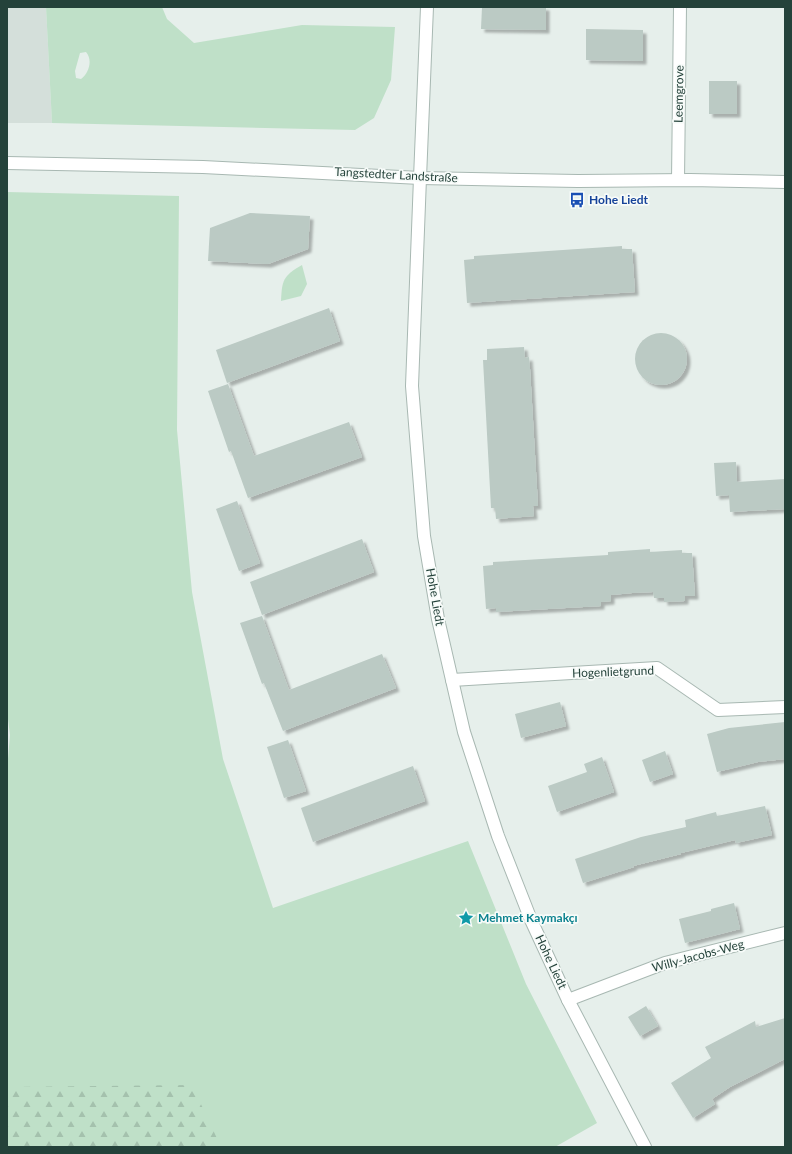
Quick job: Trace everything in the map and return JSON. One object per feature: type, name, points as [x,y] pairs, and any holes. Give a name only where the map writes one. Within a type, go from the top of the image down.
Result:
[{"type":"street","name":"Hohe Liedt","points":[[427,7],[412,386],[424,536],[438,620],[464,732],[498,836],[531,920],[568,1000],[645,1147]]},
{"type":"street","name":"Leemgrove","points":[[678,180],[680,7]]},
{"type":"street","name":"Tangstedter Landstraße","points":[[7,162],[203,167],[420,178],[578,181],[678,180],[785,182]]},
{"type":"street","name":"Hogenlietgrund","points":[[452,680],[657,668],[718,710],[785,707]]},
{"type":"street","name":"Willy-Jacobs-Weg","points":[[568,1000],[665,963],[785,933]]},
{"type":"shaded area","points":[[7,7],[46,7],[52,123],[7,123]]},
{"type":"green space","points":[[46,7],[162,7],[167,19],[194,43],[302,25],[395,27],[391,80],[374,118],[355,130],[52,123]],"holes":[[[86,52],[90,62],[88,70],[81,79],[76,78],[75,71],[80,53]]]},
{"type":"green space","points":[[7,192],[179,196],[177,430],[192,592],[223,759],[273,908],[468,841],[526,984],[597,1123],[555,1147],[7,1147],[7,771],[10,735],[7,711]]},
{"type":"green space","points":[[302,265],[307,284],[301,296],[281,301],[282,288],[285,279],[291,272]]},
{"type":"green space","points":[[192,1085],[221,1147],[7,1147],[7,1087]]},
{"type":"building","points":[[482,7],[546,7],[546,30],[481,29]]},
{"type":"building","points":[[586,29],[643,30],[643,61],[586,60]]},
{"type":"building","points":[[709,81],[737,81],[737,114],[709,114]]},
{"type":"building","points":[[250,213],[310,216],[308,249],[268,264],[208,261],[210,228]]},
{"type":"building","points":[[622,246],[622,249],[632,249],[635,292],[467,303],[464,260],[474,259],[474,256]]},
{"type":"building","points":[[329,308],[340,341],[227,383],[216,350]]},
{"type":"building","points":[[656,333],[666,333],[680,340],[687,354],[687,364],[680,378],[666,385],[656,385],[646,381],[639,374],[635,364],[635,354],[639,344],[646,337]]},
{"type":"building","points":[[524,347],[525,358],[529,357],[538,506],[533,506],[534,516],[496,519],[495,508],[491,508],[483,360],[487,360],[487,349]]},
{"type":"building","points":[[228,384],[254,456],[349,422],[362,457],[248,498],[231,451],[229,452],[208,391]]},
{"type":"building","points":[[736,462],[737,482],[785,479],[785,509],[730,512],[729,495],[716,496],[714,463]]},
{"type":"building","points":[[237,501],[260,563],[239,571],[216,509]]},
{"type":"building","points":[[362,539],[374,572],[262,615],[250,582]]},
{"type":"building","points":[[650,549],[650,552],[682,550],[682,553],[692,553],[695,596],[685,596],[685,601],[664,602],[664,598],[654,598],[653,592],[632,593],[611,595],[611,601],[601,602],[601,606],[496,612],[496,608],[486,609],[483,566],[493,565],[493,562],[608,555],[608,552]]},
{"type":"building","points":[[262,616],[289,690],[382,654],[396,688],[283,731],[264,683],[262,684],[240,623]]},
{"type":"building","points":[[560,702],[566,726],[521,738],[515,714]]},
{"type":"building","points":[[785,722],[785,759],[758,762],[717,772],[707,734],[729,728]]},
{"type":"building","points":[[288,740],[306,791],[284,798],[267,747]]},
{"type":"building","points":[[665,751],[673,774],[650,782],[642,760]]},
{"type":"building","points":[[602,757],[614,792],[557,812],[548,786],[587,772],[584,764]]},
{"type":"building","points":[[413,766],[425,801],[313,842],[301,808]]},
{"type":"building","points":[[765,806],[772,835],[736,843],[735,840],[681,853],[633,866],[634,867],[583,883],[575,859],[641,837],[686,827],[685,820],[716,812],[717,816]]},
{"type":"building","points":[[734,903],[740,929],[685,943],[679,919],[711,911],[711,909]]},
{"type":"building","points":[[646,1006],[658,1026],[640,1036],[628,1017]]},
{"type":"building","points":[[785,1018],[785,1059],[730,1087],[712,1099],[715,1104],[693,1118],[671,1083],[711,1058],[705,1047],[755,1021],[756,1027]]},
{"type":"place","name":"Hohe Liedt","points":[[577,200]]},
{"type":"place","name":"Mehmet Kaymakçı","points":[[466,918]]}]
